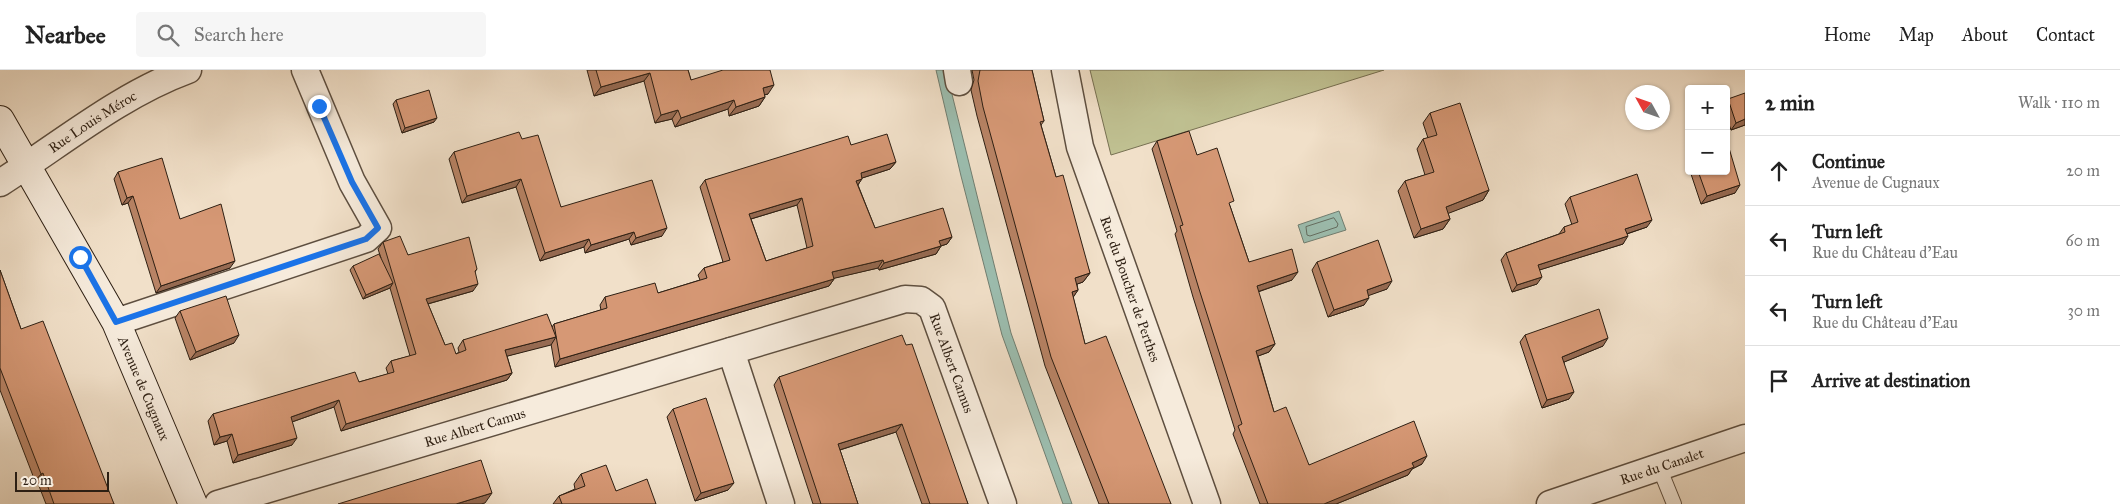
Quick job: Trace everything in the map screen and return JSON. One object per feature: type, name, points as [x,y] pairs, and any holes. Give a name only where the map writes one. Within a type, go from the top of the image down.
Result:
[{"type":"street","name":"Rue Louis Méroc","points":[[0,183],[109,111],[164,79],[188,70]]},
{"type":"street","points":[[116,322],[366,239],[378,228],[352,182],[305,70]]},
{"type":"street","name":"Rue du Boucher de Perthes","points":[[1065,70],[1080,147],[1207,504]]},
{"type":"street","name":"Avenue de Cugnaux","points":[[0,120],[116,322],[193,504]]},
{"type":"street","name":"Rue Albert Camus","points":[[218,504],[905,299],[921,300],[932,308],[1003,504]]},
{"type":"street","points":[[731,351],[780,504]]},
{"type":"street","name":"Rue du Canalet","points":[[1550,504],[1745,438]]},
{"type":"lane","points":[[1659,467],[1674,504]]},
{"type":"green space","points":[[1090,70],[1384,70],[1111,155]]},
{"type":"water","points":[[936,70],[946,70],[1011,333],[1072,504],[1063,504],[1002,335]]},
{"type":"water","points":[[1339,211],[1346,230],[1304,243],[1298,225]]},
{"type":"building","points":[[596,70],[688,70],[691,80],[723,70],[770,70],[774,85],[763,88],[765,97],[736,107],[734,100],[681,118],[678,110],[661,115],[650,73],[601,87]]},
{"type":"building","points":[[980,70],[1032,70],[1044,121],[1040,122],[1056,177],[1063,175],[1090,273],[1075,278],[1078,290],[1072,292],[1085,344],[1106,336],[1171,504],[1109,504],[1051,357],[983,107],[978,81]]},
{"type":"building","points":[[429,90],[437,118],[405,128],[396,100]]},
{"type":"building","points":[[1745,93],[1745,119],[1736,123],[1730,105],[1730,98]]},
{"type":"building","points":[[1460,103],[1489,190],[1446,207],[1450,219],[1421,229],[1405,181],[1434,172],[1423,139],[1437,135],[1430,113]]},
{"type":"building","points":[[1189,131],[1197,155],[1217,148],[1234,201],[1229,203],[1249,262],[1292,249],[1298,272],[1257,286],[1275,344],[1256,351],[1274,412],[1286,407],[1309,465],[1414,421],[1427,456],[1412,463],[1414,467],[1324,504],[1268,504],[1238,426],[1242,424],[1180,226],[1183,225],[1157,141]]},
{"type":"building","points":[[519,132],[522,139],[538,135],[561,207],[652,180],[667,228],[636,238],[634,232],[591,245],[589,239],[545,253],[521,179],[467,196],[454,152]]},
{"type":"building","points":[[887,134],[896,162],[861,173],[862,179],[856,181],[875,228],[943,208],[952,237],[939,241],[941,246],[884,263],[883,260],[832,272],[834,279],[560,359],[554,324],[607,308],[605,297],[655,283],[658,293],[707,278],[704,268],[730,260],[705,180],[848,136],[851,145]],"holes":[[[802,198],[813,246],[766,261],[749,214]]]},
{"type":"building","points":[[1730,151],[1740,185],[1707,196],[1699,175],[1730,175]]},
{"type":"building","points":[[162,158],[180,219],[221,204],[235,261],[161,286],[133,196],[127,198],[118,172]]},
{"type":"building","points":[[1637,174],[1652,220],[1625,229],[1628,236],[1538,265],[1542,277],[1517,285],[1506,253],[1565,232],[1564,227],[1578,222],[1570,197]]},
{"type":"building","points":[[400,236],[408,255],[469,237],[477,269],[475,271],[478,284],[426,299],[445,345],[452,343],[456,354],[466,350],[463,340],[547,314],[556,337],[505,350],[512,373],[346,424],[339,400],[291,417],[297,438],[238,455],[232,434],[220,437],[213,414],[355,372],[359,382],[394,372],[391,361],[416,354],[383,242]]},
{"type":"building","points":[[1378,240],[1392,281],[1367,290],[1369,298],[1334,310],[1317,262]]},
{"type":"building","points":[[379,254],[393,283],[366,295],[353,266]]},
{"type":"building","points":[[0,270],[21,329],[43,321],[114,504],[54,504],[0,368]]},
{"type":"building","points":[[226,296],[239,335],[196,352],[180,311]]},
{"type":"building","points":[[1599,309],[1608,338],[1562,357],[1574,392],[1547,400],[1525,335]]},
{"type":"building","points":[[902,335],[906,345],[912,344],[968,504],[930,504],[902,424],[838,444],[858,504],[821,504],[779,377]]},
{"type":"building","points":[[706,398],[734,483],[701,493],[673,409]]},
{"type":"building","points":[[481,460],[492,493],[456,504],[338,504]]},
{"type":"building","points":[[606,465],[616,491],[647,479],[656,504],[562,504],[559,496],[585,486],[581,474]]},
{"type":"route","points":[[80,257],[116,322],[304,258],[366,239],[378,228],[352,182],[319,106]]}]
